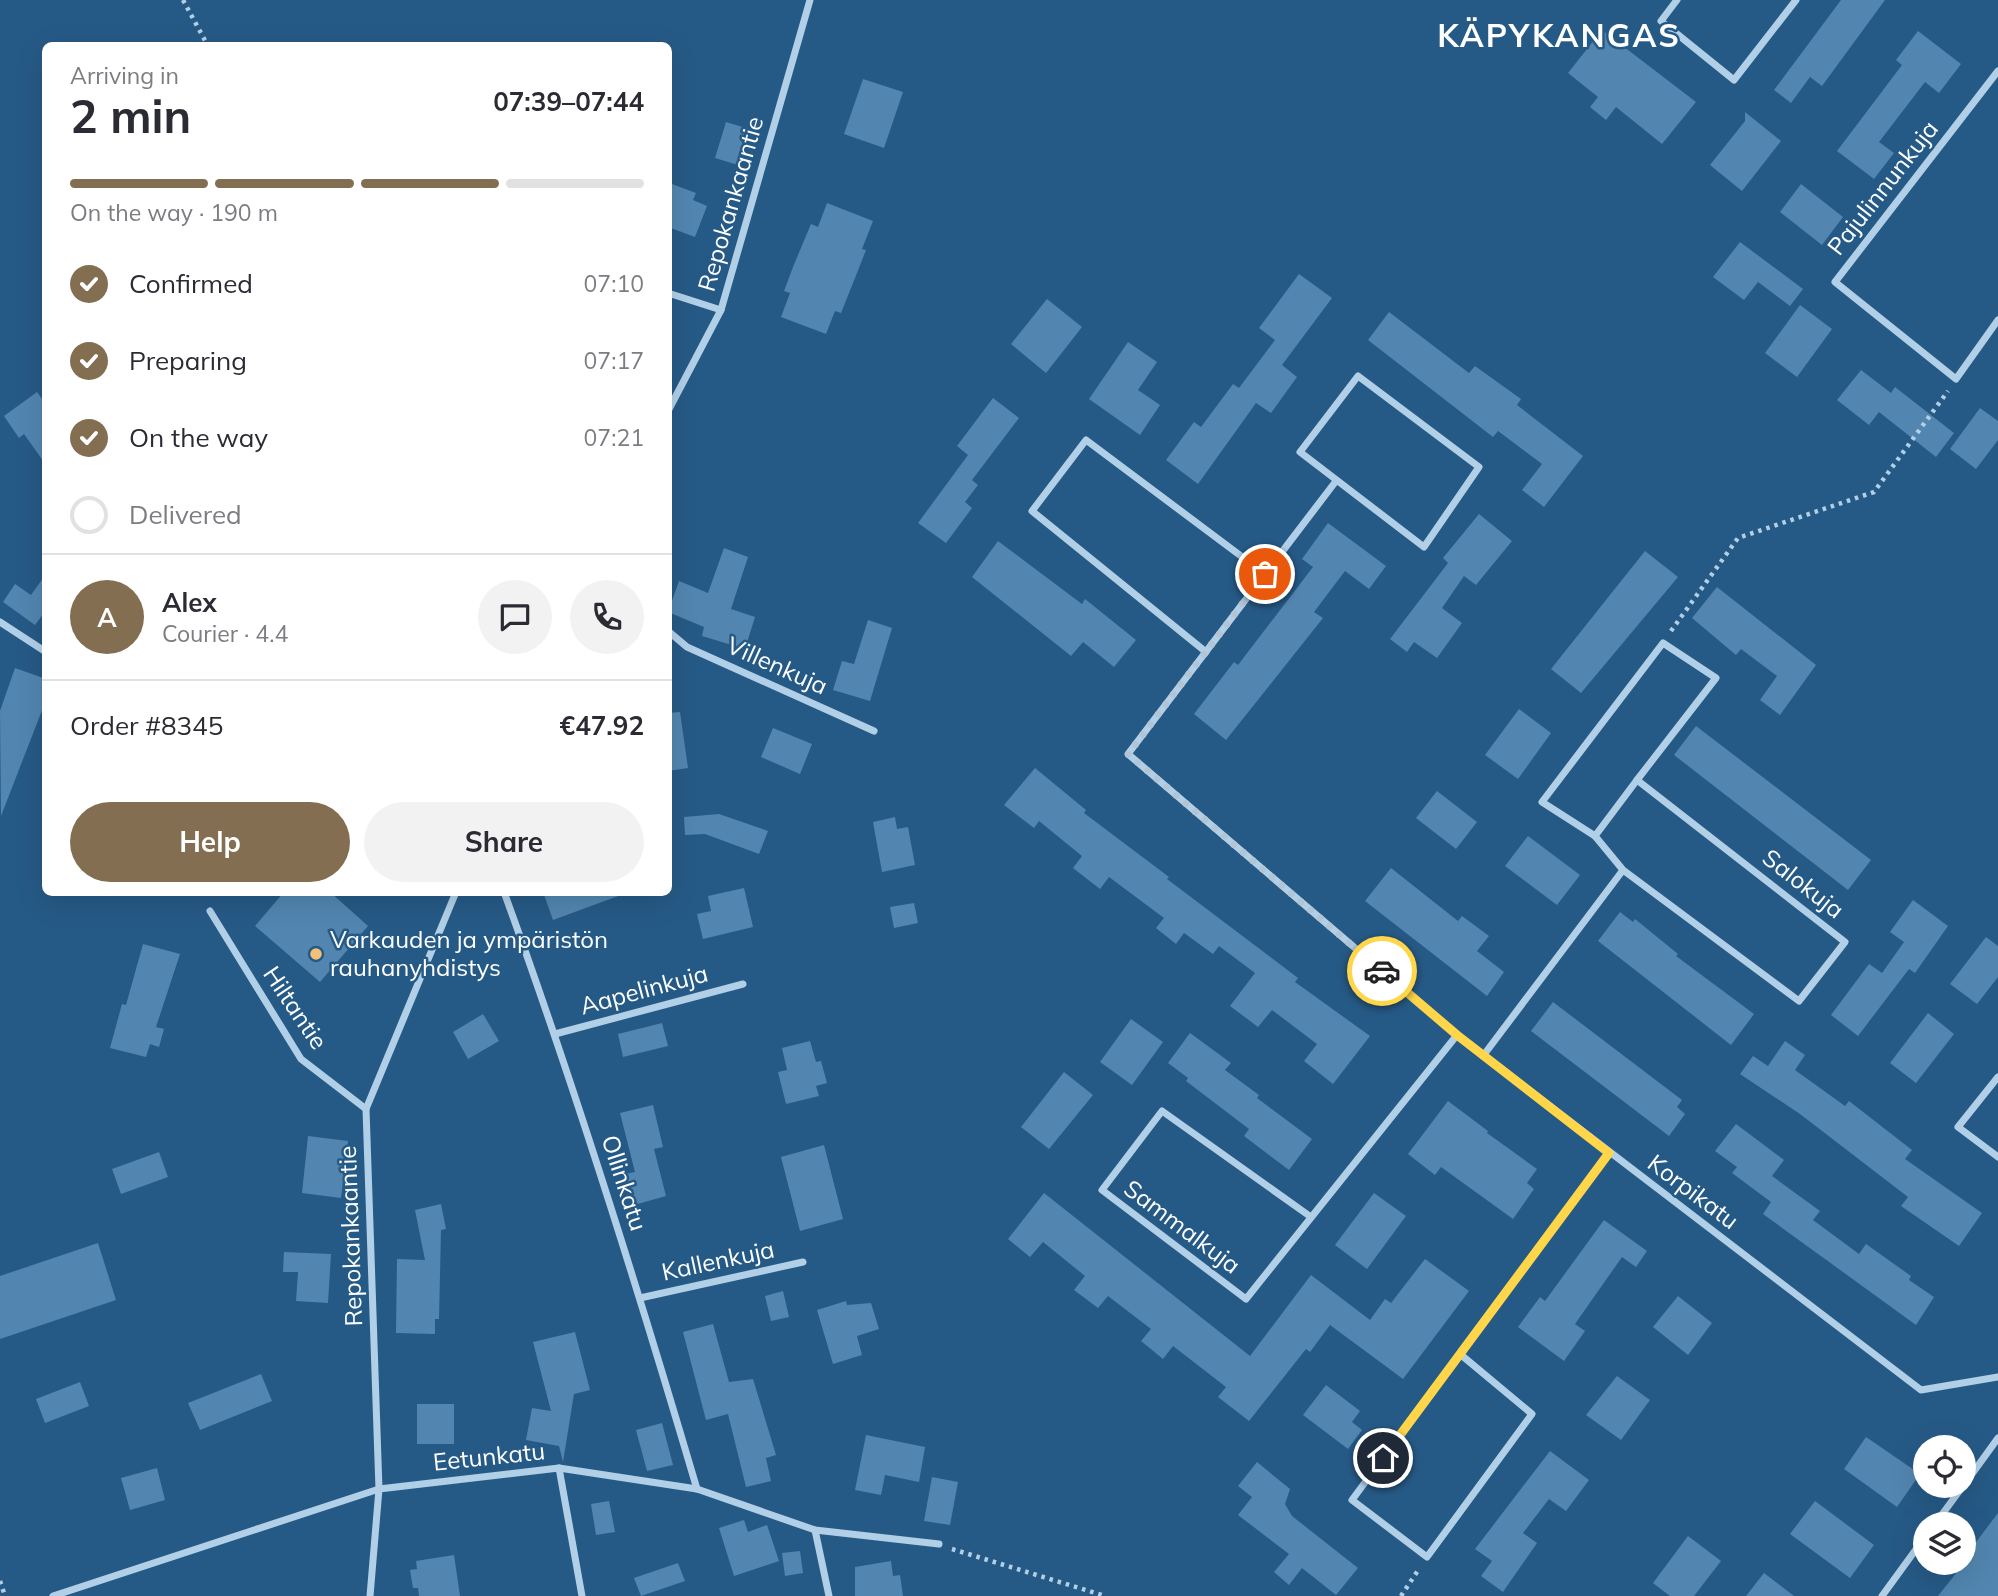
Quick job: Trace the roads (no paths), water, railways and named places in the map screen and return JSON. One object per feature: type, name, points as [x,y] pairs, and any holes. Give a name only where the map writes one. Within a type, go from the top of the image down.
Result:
[{"type":"street","name":"Repokankaantie","points":[[672,403],[720,310],[810,0]]},
{"type":"street","points":[[1678,0],[1661,21],[1734,80],[1796,0]]},
{"type":"street","name":"Pajulinnunkuja","points":[[1998,71],[1835,282],[1956,379],[1998,320]]},
{"type":"street","points":[[672,294],[720,310]]},
{"type":"street","points":[[1358,376],[1479,467],[1424,547],[1336,481],[1300,452],[1358,376]]},
{"type":"street","points":[[1265,574],[1086,440],[1032,512],[1206,652],[1336,481]]},
{"type":"street","points":[[0,622],[42,649]]},
{"type":"street","name":"Villenkuja","points":[[672,634],[687,647],[874,731]]},
{"type":"street","name":"Salokuja","points":[[1664,643],[1716,678],[1637,780],[1845,942],[1799,1002],[1623,870],[1595,836],[1542,802],[1664,643]]},
{"type":"street","name":"Korpikatu","points":[[1206,652],[1128,754],[1483,1056],[1921,1390],[1998,1377]]},
{"type":"street","points":[[1595,836],[1637,780]]},
{"type":"street","points":[[1483,1056],[1623,870]]},
{"type":"street","name":"Repokankaantie","points":[[370,1596],[379,1489],[366,1109],[454,896]]},
{"type":"street","name":"Ollinkatu","points":[[505,896],[555,1034],[640,1298],[697,1489]]},
{"type":"street","name":"Hiltantie","points":[[211,911],[301,1059],[366,1109]]},
{"type":"street","name":"Aapelinkuja","points":[[555,1034],[743,984]]},
{"type":"street","name":"Sammalkuja","points":[[1311,1217],[1163,1111],[1102,1190],[1246,1299],[1457,1035]]},
{"type":"street","points":[[1998,1077],[1958,1127],[1998,1157]]},
{"type":"street","points":[[1460,1354],[1532,1414],[1427,1557],[1352,1500],[1460,1354],[1609,1153]]},
{"type":"street","name":"Kallenkuja","points":[[640,1298],[803,1262]]},
{"type":"street","points":[[1976,1468],[1998,1438]]},
{"type":"street","points":[[559,1468],[582,1596]]},
{"type":"street","name":"Eetunkatu","points":[[53,1596],[379,1489],[559,1468],[697,1489],[815,1530],[939,1545]]},
{"type":"street","points":[[815,1530],[829,1596]]},
{"type":"street","points":[[1882,1596],[1913,1553]]},
{"type":"place","name":"Varkauden ja ympäristön rauhanyhdistys","points":[[316,954]]},
{"type":"district","name":"KÄPYKANGAS","points":[[1559,36]]}]
